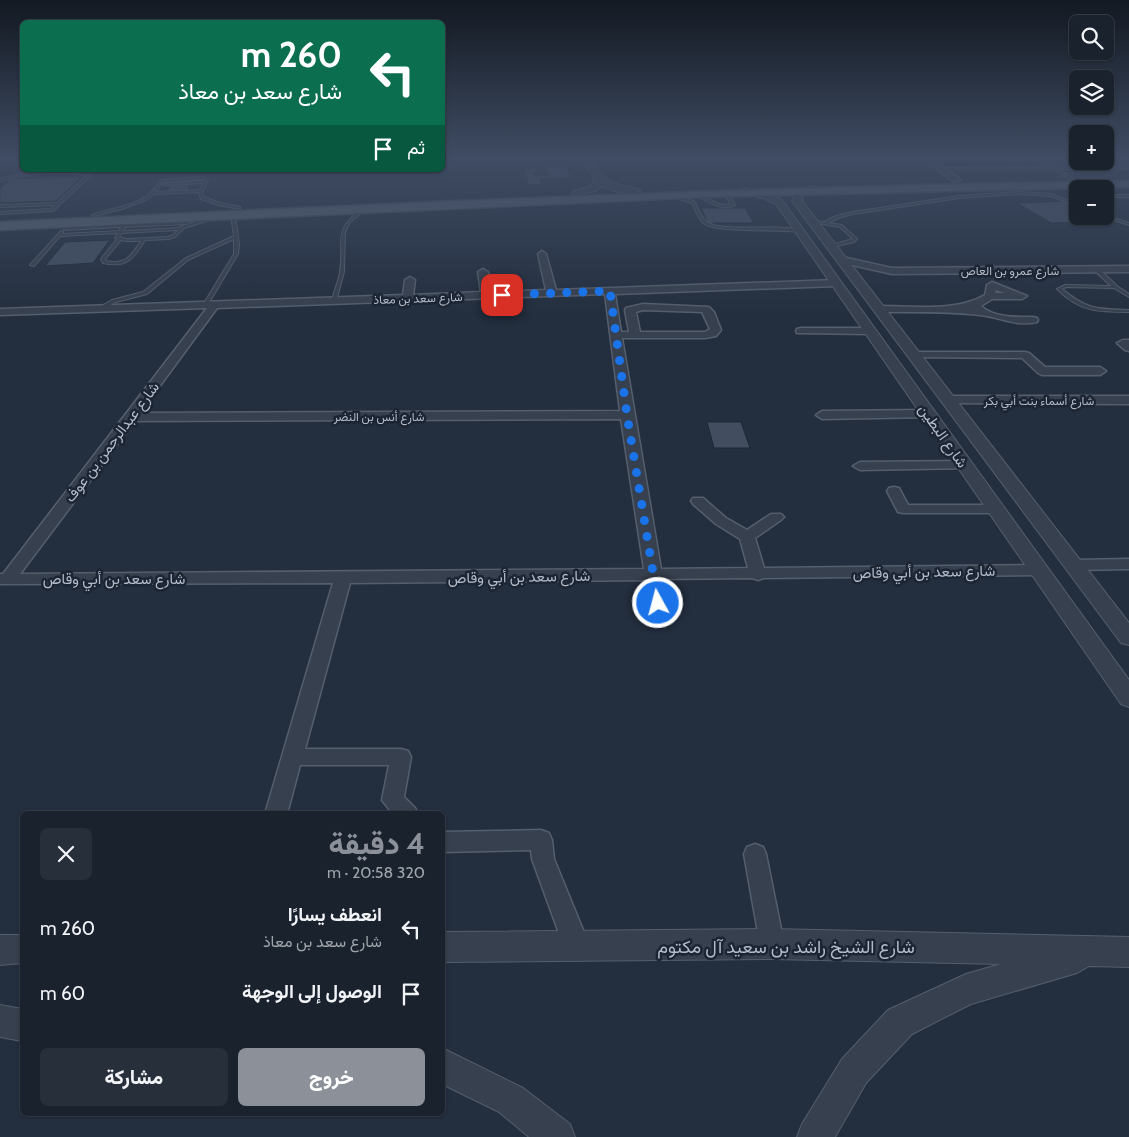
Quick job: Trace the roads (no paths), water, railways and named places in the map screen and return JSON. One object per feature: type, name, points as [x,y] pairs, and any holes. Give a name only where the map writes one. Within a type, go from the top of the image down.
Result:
[{"type":"main road","points":[[0,226],[119,224],[232,213],[300,209]]},
{"type":"main road","points":[[0,220],[94,215],[362,209]]},
{"type":"street","name":"شارع البطين","points":[[783,209],[1129,698]]},
{"type":"street","name":"شارع البطين","points":[[806,209],[819,222],[842,260],[1129,638]]},
{"type":"street","points":[[795,225],[819,222]]},
{"type":"street","points":[[542,254],[552,293]]},
{"type":"street","name":"شارع عمرو بن العاص","points":[[842,260],[892,271]]},
{"type":"street","name":"شارع عمرو بن العاص","points":[[858,281],[874,274],[892,271],[1129,269]]},
{"type":"street","points":[[978,270],[992,285],[1022,296],[990,296]]},
{"type":"street","points":[[483,272],[486,295]]},
{"type":"street","points":[[407,298],[410,280]]},
{"type":"street","name":"شارع سعد بن معاذ","points":[[0,312],[836,283]]},
{"type":"street","points":[[979,309],[990,296],[992,285]]},
{"type":"street","points":[[661,289],[671,307]]},
{"type":"street","points":[[610,291],[627,415],[658,603]]},
{"type":"street","points":[[370,313],[374,299]]},
{"type":"street","name":"شارع عبدالرحمن بن عوف","points":[[4,579],[131,417],[209,305]]},
{"type":"street","points":[[616,335],[634,335],[705,335],[712,334],[716,330],[709,312],[705,309],[643,307],[630,310],[634,335]]},
{"type":"street","points":[[880,309],[979,309],[1009,320],[1033,320]]},
{"type":"street","points":[[801,331],[869,330],[888,338],[903,340]]},
{"type":"street","points":[[1129,343],[1123,343],[1129,348]]},
{"type":"street","points":[[914,355],[1025,355],[1042,371],[1100,371]]},
{"type":"street","name":"شارع أسماء بنت أبي بكر","points":[[948,400],[1129,400]]},
{"type":"street","points":[[321,416],[327,402]]},
{"type":"street","points":[[822,415],[928,414]]},
{"type":"street","name":"شارع أنس بن النضر","points":[[131,417],[627,415]]},
{"type":"street","points":[[860,466],[964,465]]},
{"type":"street","points":[[894,492],[903,509],[996,509]]},
{"type":"street","points":[[692,501],[747,537],[758,575]]},
{"type":"street","points":[[747,537],[776,517]]},
{"type":"street","points":[[1074,565],[1129,564]]},
{"type":"street","name":"شارع سعد بن أبي وقاص","points":[[4,579],[654,576],[1039,570]]},
{"type":"street","points":[[277,811],[344,578]]},
{"type":"street","points":[[293,757],[401,757],[393,800],[404,811]]},
{"type":"street","points":[[445,842],[541,840],[543,859],[576,947]]},
{"type":"street","points":[[755,854],[772,944]]},
{"type":"street","name":"شارع الشيخ راشد بن سعيد آل مكتوم","points":[[445,947],[772,944],[1114,952]]},
{"type":"street","points":[[0,950],[20,949]]},
{"type":"street","points":[[815,1137],[854,1071],[900,1022],[966,990],[1114,952]]},
{"type":"street","points":[[0,1021],[20,1025]]},
{"type":"street","points":[[445,1067],[511,1100],[557,1137]]},
{"type":"lane","points":[[94,215],[115,209]]},
{"type":"lane","points":[[224,209],[232,213]]},
{"type":"lane","points":[[334,301],[342,272],[343,231],[353,218],[364,209]]},
{"type":"lane","points":[[697,209],[704,222],[710,226],[726,228],[782,228],[795,225]]},
{"type":"lane","points":[[819,222],[853,213],[879,209]]},
{"type":"lane","points":[[0,212],[52,210],[53,216]]},
{"type":"lane","points":[[59,235],[178,230],[232,213]]},
{"type":"lane","points":[[209,305],[236,254],[236,238],[232,213]]},
{"type":"lane","points":[[1114,219],[1129,224]]},
{"type":"lane","points":[[819,222],[844,227],[855,239],[832,246]]},
{"type":"lane","points":[[144,240],[132,259],[120,263],[104,262],[103,259],[119,240],[117,238],[120,232],[119,224],[196,223]]},
{"type":"lane","points":[[32,266],[67,226]]},
{"type":"lane","points":[[119,240],[170,237],[178,230]]},
{"type":"lane","points":[[100,309],[114,301],[146,293],[187,259],[236,238]]},
{"type":"lane","points":[[1097,270],[1115,287],[1129,296]]},
{"type":"lane","points":[[1115,287],[1065,286],[1059,289],[1082,306],[1096,310],[1129,311]]}]
